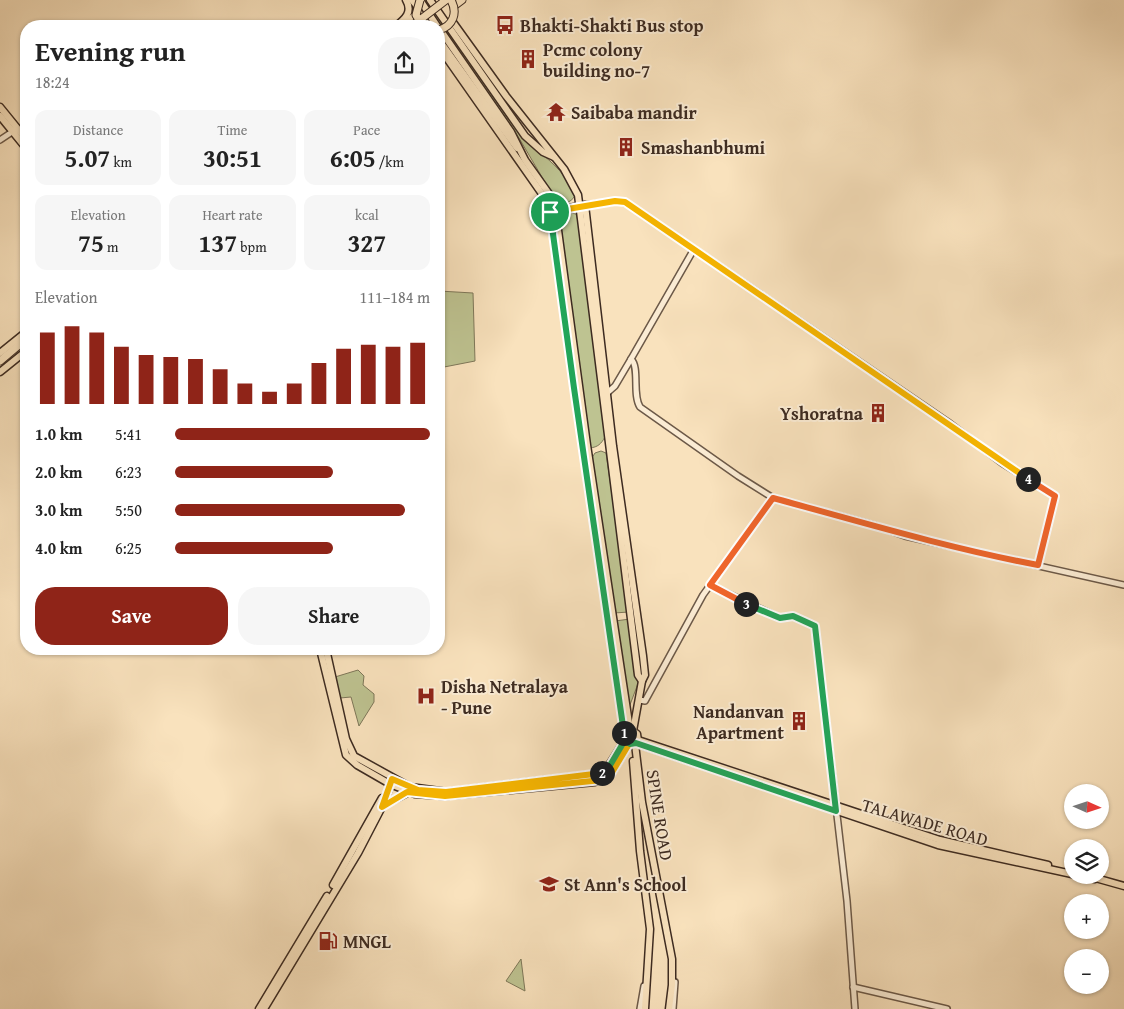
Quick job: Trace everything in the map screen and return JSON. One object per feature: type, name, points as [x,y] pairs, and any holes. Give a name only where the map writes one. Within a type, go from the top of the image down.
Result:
[{"type":"highway","points":[[420,20],[446,0]]},
{"type":"highway","points":[[429,20],[452,2],[462,0]]},
{"type":"highway","points":[[414,1],[418,20]]},
{"type":"highway","points":[[445,24],[452,21],[452,2]]},
{"type":"highway","points":[[410,20],[416,15]]},
{"type":"highway","points":[[0,361],[20,344]]},
{"type":"highway","points":[[0,366],[20,350]]},
{"type":"main road","points":[[430,0],[444,20]]},
{"type":"main road","points":[[404,20],[414,1],[431,20]]},
{"type":"main road","points":[[445,21],[525,136],[543,152],[555,158]]},
{"type":"main road","points":[[321,655],[346,755],[357,765],[407,792],[445,796],[595,782],[611,774],[631,739],[642,681],[645,675],[582,206],[576,188],[555,158],[485,68],[452,21]]},
{"type":"main road","points":[[445,38],[511,132],[525,160]]},
{"type":"main road","points":[[327,655],[349,746],[354,756],[390,783],[418,790],[446,792],[594,775],[606,770],[631,739],[575,397],[552,198],[445,48]]},
{"type":"main road","points":[[445,56],[553,211]]},
{"type":"main road","points":[[0,107],[20,138]]},
{"type":"main road","points":[[0,116],[20,134]]},
{"type":"main road","points":[[553,211],[582,206]]},
{"type":"main road","points":[[582,206],[603,406],[638,674],[642,681]]},
{"type":"main road","points":[[0,353],[20,337]]},
{"type":"main road","points":[[0,372],[20,356]]},
{"type":"main road","name":"SPINE ROAD","points":[[631,739],[655,879],[670,946],[672,972],[668,1009]]},
{"type":"main road","name":"TALAWADE ROAD","points":[[631,739],[835,809],[942,843],[1064,872]]},
{"type":"main road","name":"SPINE ROAD","points":[[635,765],[640,851],[650,929],[645,1009]]},
{"type":"main road","points":[[264,1009],[358,853],[382,807],[390,783]]},
{"type":"main road","points":[[259,1009],[346,863],[390,783]]},
{"type":"main road","points":[[382,807],[407,792]]},
{"type":"main road","name":"TALAWADE ROAD","points":[[942,843],[1064,870]]},
{"type":"main road","name":"TALAWADE ROAD","points":[[1109,882],[1124,886]]},
{"type":"street","points":[[0,140],[15,130]]},
{"type":"street","points":[[582,206],[625,202],[857,360],[1002,463],[1055,496],[1038,565]]},
{"type":"street","points":[[607,393],[614,386],[631,359],[694,249]]},
{"type":"street","points":[[631,359],[635,364],[638,404],[642,409],[773,498],[874,525],[905,536],[1124,585]]},
{"type":"street","points":[[639,700],[645,701],[710,585],[773,498]]},
{"type":"street","points":[[710,585],[780,618],[793,616],[815,626],[844,882],[855,1009]]},
{"type":"street","points":[[672,972],[675,983],[673,1009]]},
{"type":"street","points":[[640,1009],[644,980],[648,977]]},
{"type":"street","points":[[853,987],[947,1009]]},
{"type":"green space","points":[[423,0],[429,0],[443,20],[437,20]]},
{"type":"green space","points":[[445,22],[537,150],[564,176],[575,196],[571,200],[567,203],[556,201],[519,138],[445,32]]},
{"type":"green space","points":[[565,212],[576,214],[578,221],[605,437],[599,445],[590,448],[558,215]]},
{"type":"green space","points":[[445,291],[473,293],[475,361],[445,367]]},
{"type":"green space","points":[[601,451],[606,453],[629,612],[614,613],[591,459],[595,453]]},
{"type":"green space","points":[[630,619],[639,681],[628,710],[615,621]]},
{"type":"green space","points":[[358,670],[364,676],[363,685],[374,694],[374,702],[359,726],[351,697],[340,698],[335,677]]},
{"type":"green space","points":[[521,959],[525,991],[506,981]]},
{"type":"place","name":"Bhakti-Shakti Bus stop","points":[[505,25]]},
{"type":"place","name":"Pcmc colony building no-7","points":[[528,59]]},
{"type":"place","name":"Saibaba mandir","points":[[556,112]]},
{"type":"place","name":"Smashanbhumi","points":[[626,147]]},
{"type":"place","name":"Yshoratna","points":[[878,413]]},
{"type":"place","name":"Disha Netralaya - Pune","points":[[426,696]]},
{"type":"place","name":"Nandanvan Apartment","points":[[799,721]]},
{"type":"place","name":"St Ann's School","points":[[549,884]]},
{"type":"place","name":"MNGL","points":[[328,941]]},
{"type":"route","points":[[550,212],[611,652],[625,736],[625,738],[625,740],[625,741],[629,744],[611,774],[595,782],[445,796],[407,792],[382,807],[392,779],[418,790],[446,792],[604,773],[625,740],[625,741],[628,744],[629,744],[630,744],[632,745],[636,743],[836,811],[815,626],[793,616],[780,618],[753,607],[710,585],[711,583],[720,574],[773,498],[874,525],[905,536],[1038,565],[1055,496],[1002,463],[948,422],[625,202],[615,201],[550,212]]}]
